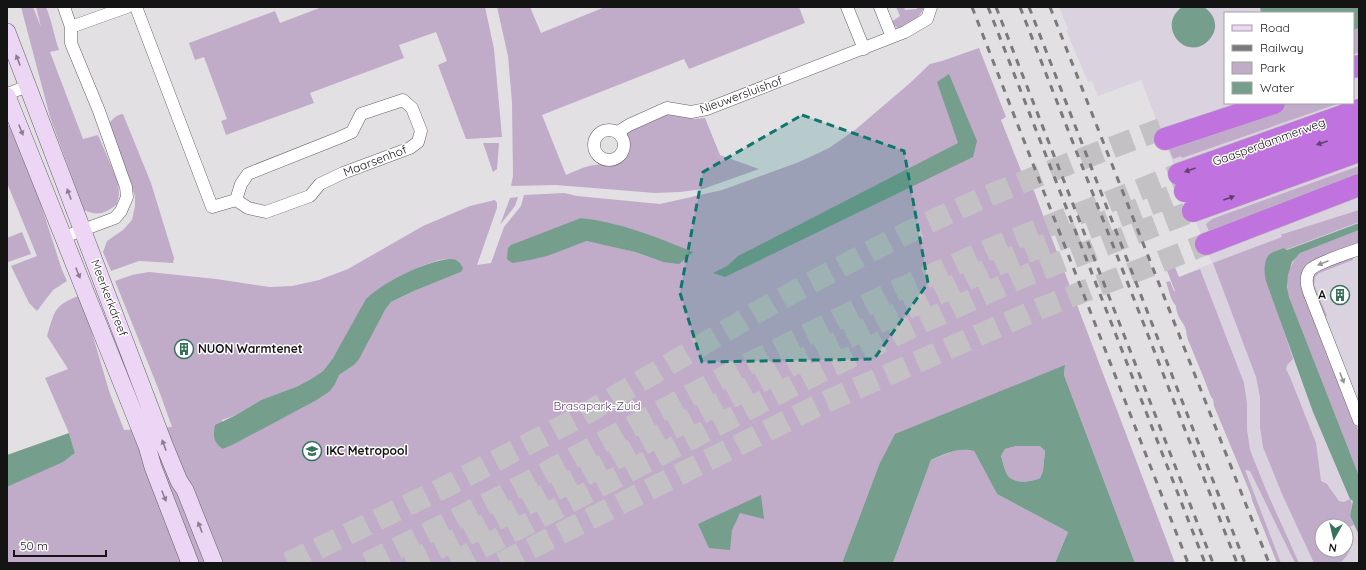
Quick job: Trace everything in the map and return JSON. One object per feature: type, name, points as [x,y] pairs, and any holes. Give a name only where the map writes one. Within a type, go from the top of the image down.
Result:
[{"type":"highway","points":[[1238,104],[1163,134],[1270,104]]},
{"type":"highway","name":"Gaasperdammerweg","points":[[1359,110],[1182,182],[1359,130]]},
{"type":"highway","points":[[1193,211],[1359,151]]},
{"type":"highway","points":[[1359,185],[1208,249],[1275,228],[1359,198]]},
{"type":"street","points":[[64,7],[71,27],[71,43],[99,110],[122,176],[127,197],[122,211],[115,218],[64,237]]},
{"type":"street","points":[[71,27],[128,7],[212,207],[236,200]]},
{"type":"street","points":[[847,7],[864,49]]},
{"type":"street","points":[[880,7],[892,37]]},
{"type":"street","name":"Nieuwersluishof","points":[[618,132],[629,125],[667,108],[691,112],[708,109],[864,49],[905,32],[927,19],[931,7]]},
{"type":"street","name":"Meerkerkdreef","points":[[7,32],[165,447],[179,481],[185,490],[214,563]]},
{"type":"street","points":[[7,95],[28,86]]},
{"type":"street","name":"Meerkerkdreef","points":[[7,95],[147,446],[153,467],[190,563]]},
{"type":"street","name":"Maarsenhof","points":[[403,100],[412,108],[421,130],[418,142],[410,148],[343,173],[320,184],[310,196],[266,212],[248,208],[236,200],[241,184],[248,174],[347,135],[352,132],[361,114],[403,100]]},
{"type":"street","points":[[1359,249],[1314,267],[1309,272],[1306,281],[1359,420]]},
{"type":"highlighted area","points":[[802,115],[904,151],[928,283],[874,359],[702,362],[680,293],[703,172]]},
{"type":"shaded area","points":[[1059,7],[1359,7],[1359,563],[1281,563],[1176,295],[1172,280],[1212,263],[1141,80],[1098,96],[1092,81],[1088,82],[1066,30],[1068,29]]},
{"type":"green space","points":[[21,7],[33,7],[41,27],[36,7],[46,7],[59,50],[50,52],[83,139],[98,135],[118,182],[119,194],[117,204],[105,212],[93,213],[84,210],[50,117]]},
{"type":"green space","points":[[322,7],[485,7],[494,49],[502,137],[466,139],[438,65],[447,61],[436,32],[399,45],[404,58],[310,93],[314,103],[226,135],[221,121],[227,119],[204,57],[195,60],[189,43],[275,11],[280,23]]},
{"type":"green space","points":[[497,7],[530,7],[541,33],[605,7],[799,7],[805,23],[689,69],[684,59],[542,115],[566,175],[589,166],[612,163],[623,158],[626,153],[627,146],[626,135],[631,127],[666,112],[694,119],[705,118],[720,155],[759,169],[703,189],[680,192],[655,193],[556,185],[511,186],[513,176],[512,103],[508,56]]},
{"type":"green space","points":[[896,7],[904,7],[905,10],[924,7],[917,18],[899,29],[891,22],[900,16]]},
{"type":"green space","points":[[1359,28],[1359,53],[1354,54],[1354,30]]},
{"type":"green space","name":"Brasapark-Zuid","points":[[979,48],[1006,117],[1001,120],[1022,173],[1027,172],[1175,563],[1135,563],[1064,375],[1065,366],[879,465],[842,563],[7,563],[7,487],[62,462],[75,453],[69,433],[45,378],[68,369],[47,336],[54,314],[65,302],[81,295],[109,391],[124,430],[172,427],[115,281],[132,275],[149,272],[216,279],[270,287],[292,286],[319,280],[348,269],[423,226],[470,206],[495,200],[497,203],[497,208],[477,265],[491,263],[504,227],[521,206],[524,195],[564,193],[577,196],[660,204],[722,190],[799,162],[829,148],[855,130],[930,64]],"holes":[[[581,218],[616,225],[663,262],[635,252],[596,242],[587,241],[570,247]],[[449,259],[459,261],[461,272],[391,302],[354,365],[339,375],[315,401],[223,449],[222,420],[236,415],[261,400],[298,386],[323,371],[344,340],[389,282],[422,266],[439,260]]]},
{"type":"green space","points":[[1284,104],[1337,104],[1182,158],[1181,156],[1173,159],[1167,144]]},
{"type":"green space","points":[[123,114],[151,183],[174,258],[173,263],[139,261],[111,271],[103,252],[107,241],[123,230],[132,220],[135,206],[135,196],[108,125],[118,115]]},
{"type":"green space","points":[[7,125],[16,127],[62,270],[67,281],[53,290],[37,311],[29,303],[11,266],[37,256],[7,183]]},
{"type":"green space","points":[[483,143],[499,143],[497,169],[493,172]]},
{"type":"green space","points":[[1359,166],[1359,178],[1211,236],[1206,224],[1212,219]]},
{"type":"green space","points":[[518,197],[515,206],[500,225],[510,198]]},
{"type":"green space","points":[[1359,210],[1359,222],[1285,250],[1283,248],[1271,253],[1265,264],[1265,274],[1293,359],[1287,365],[1286,369],[1316,443],[1321,481],[1327,484],[1339,501],[1344,502],[1350,499],[1352,504],[1351,518],[1314,518],[1314,558],[1344,558],[1340,563],[1314,563],[1282,494],[1263,447],[1260,427],[1260,397],[1256,377],[1213,263],[1282,237],[1281,234]]},
{"type":"green space","points":[[1359,230],[1359,244],[1316,260],[1303,291],[1359,433],[1359,476],[1292,305],[1288,294],[1287,281],[1289,270],[1296,257],[1301,252]]},
{"type":"green space","points":[[22,232],[31,254],[8,262],[7,238]]},
{"type":"green space","points":[[1168,250],[1179,277],[1200,269],[1244,383],[1247,403],[1247,430],[1250,450],[1266,490],[1299,563],[1295,563],[1250,471],[1245,470],[1281,563],[1277,563],[1214,406],[1213,399],[1188,340],[1185,327],[1178,316],[1176,306],[1172,300],[1166,282],[1170,281],[1175,291],[1160,253]]},
{"type":"green space","points":[[1352,257],[1353,260],[1319,273],[1315,277],[1314,285],[1327,316],[1324,317],[1313,290],[1313,276],[1324,267]]},
{"type":"green space","points":[[1016,446],[1040,446],[1045,451],[1043,471],[1040,478],[1033,481],[1016,481],[1009,477],[1005,470],[1001,456],[1005,449]]},
{"type":"green space","points":[[963,449],[974,451],[997,494],[1068,532],[1055,563],[893,563],[931,460]]},
{"type":"water","points":[[1182,7],[1204,7],[1211,13],[1214,19],[1215,28],[1213,34],[1207,42],[1199,47],[1190,47],[1176,39],[1172,23],[1175,15]]},
{"type":"water","points":[[1260,7],[1359,7],[1359,28],[1354,30],[1354,12],[1261,12]]},
{"type":"water","points":[[949,74],[977,141],[973,157],[725,277],[713,273],[727,266],[738,256],[958,143],[937,82]]},
{"type":"water","points":[[581,218],[624,227],[693,252],[679,264],[663,262],[635,252],[587,241],[547,256],[530,260],[512,263],[507,259],[508,248],[511,245]]},
{"type":"water","points":[[1359,223],[1359,230],[1300,253],[1292,262],[1288,275],[1287,287],[1289,297],[1359,476],[1359,535],[1354,524],[1354,518],[1351,518],[1350,516],[1353,501],[1350,499],[1313,412],[1266,281],[1265,262],[1268,256],[1272,252],[1283,248],[1287,250]]},
{"type":"water","points":[[454,259],[459,262],[463,268],[461,272],[391,302],[385,310],[359,359],[354,365],[339,375],[330,391],[315,401],[234,444],[223,449],[217,444],[214,436],[215,425],[236,415],[261,400],[298,386],[323,371],[333,358],[366,299],[374,292],[405,273],[428,264]]},
{"type":"water","points":[[1065,365],[1064,375],[1135,563],[1055,563],[1068,532],[997,494],[974,451],[962,450],[931,460],[893,563],[842,563],[879,465],[895,434]],"holes":[[[1016,446],[1040,446],[1045,451],[1043,471],[1040,478],[1033,481],[1024,482],[1016,481],[1009,477],[1005,470],[1001,456],[1005,449]]]},
{"type":"water","points":[[69,433],[75,453],[63,462],[7,487],[7,455]]},
{"type":"water","points":[[761,495],[764,519],[740,513],[732,530],[730,550],[709,548],[698,524]]},
{"type":"tunnel","points":[[288,563],[447,486],[580,417],[773,303],[925,224],[985,197],[1161,129]]},
{"type":"tunnel","points":[[367,563],[504,495],[752,362],[886,295],[990,249],[1179,174]]},
{"type":"tunnel","points":[[407,563],[466,535],[604,465],[801,360],[1014,257],[1185,191]]},
{"type":"tunnel","points":[[452,563],[810,377],[910,328],[1022,277],[1193,211]]},
{"type":"tunnel","points":[[501,563],[823,403],[1041,308],[1206,244]]},
{"type":"railway","points":[[972,7],[1188,563]]},
{"type":"railway","points":[[988,7],[1205,563]]},
{"type":"railway","points":[[996,7],[1213,563]]},
{"type":"railway","points":[[1020,7],[1237,563]]},
{"type":"railway","points":[[1029,7],[1245,563]]},
{"type":"railway","points":[[1050,7],[1269,563]]},
{"type":"place","name":"A","points":[[1340,295]]},
{"type":"place","name":"NUON Warmtenet","points":[[184,349]]},
{"type":"place","name":"IKC Metropool","points":[[312,451]]}]
